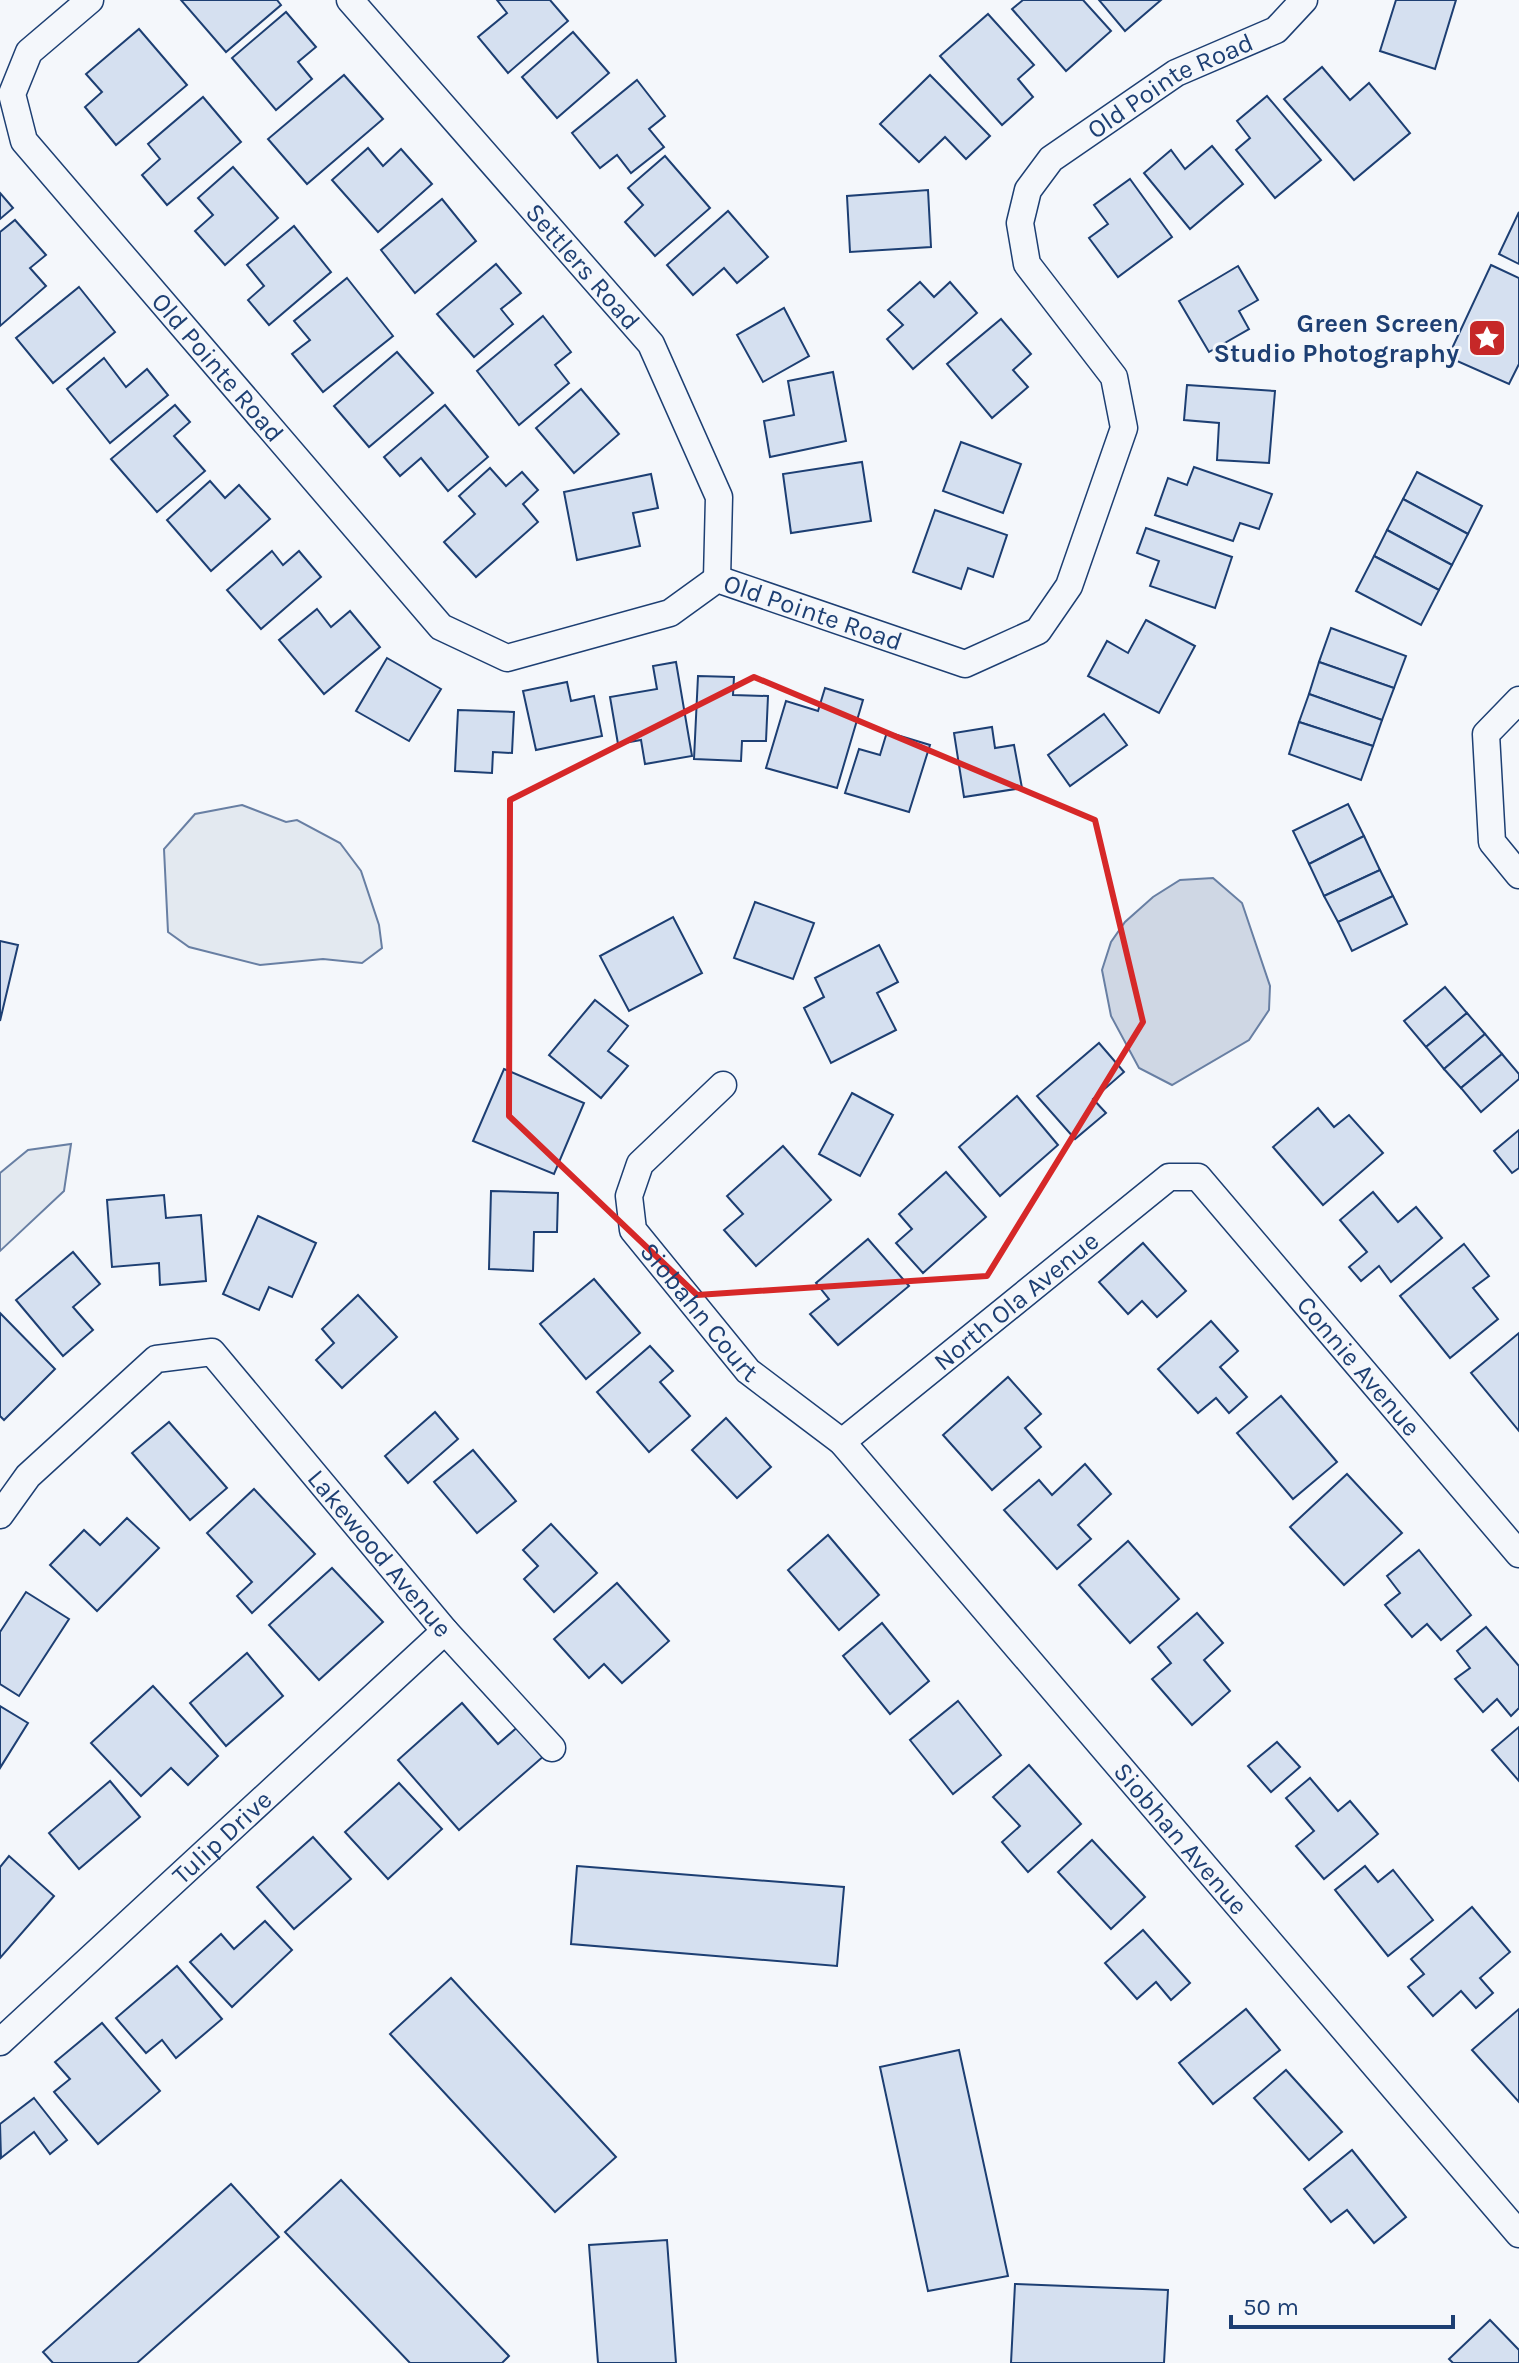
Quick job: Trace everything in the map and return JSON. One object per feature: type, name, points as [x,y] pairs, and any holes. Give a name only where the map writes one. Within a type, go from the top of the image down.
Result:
[{"type":"street","name":"Old Pointe Road","points":[[90,0],[29,52],[12,94],[24,141],[441,627],[507,658],[670,613],[717,579],[965,664],[1038,631],[1069,586],[1124,428],[1114,377],[1027,264],[1020,223],[1028,190],[1051,159],[1176,73],[1276,30],[1304,0]]},
{"type":"street","name":"Settlers Road","points":[[350,0],[651,344],[719,497],[717,579]]},
{"type":"street","points":[[1519,700],[1486,734],[1492,842],[1519,875]]},
{"type":"street","name":"Siobahn Court","points":[[723,1085],[640,1164],[629,1196],[633,1230],[748,1371],[842,1442]]},
{"type":"street","name":"North Ola Avenue","points":[[842,1442],[1169,1177],[1198,1177]]},
{"type":"street","name":"Connie Avenue","points":[[1198,1177],[1519,1554]]},
{"type":"street","name":"Lakewood Avenue","points":[[0,1515],[28,1476],[156,1359],[212,1352],[445,1631],[552,1748]]},
{"type":"street","name":"Siobhan Avenue","points":[[842,1442],[1519,2234]]},
{"type":"street","name":"Tulip Drive","points":[[0,2042],[445,1631]]},
{"type":"highlighted area","points":[[754,677],[1095,820],[1143,1022],[987,1276],[697,1295],[509,1116],[510,800]]},
{"type":"shaded area","points":[[242,805],[286,822],[297,820],[340,843],[361,871],[379,925],[382,948],[362,963],[323,959],[260,965],[189,947],[168,932],[164,849],[195,814]]},
{"type":"shaded area","points":[[1213,878],[1242,903],[1270,986],[1269,1010],[1249,1040],[1172,1085],[1139,1068],[1111,1016],[1102,970],[1111,942],[1125,922],[1153,897],[1180,880]]},
{"type":"shaded area","points":[[71,1144],[64,1191],[0,1251],[0,1173],[28,1150]]},
{"type":"building","points":[[181,0],[277,0],[281,5],[226,52]]},
{"type":"building","points":[[497,0],[550,0],[568,21],[508,73],[478,37],[507,13]]},
{"type":"building","points":[[1023,0],[1083,0],[1111,31],[1066,71],[1012,9]]},
{"type":"building","points":[[1099,0],[1161,0],[1125,31]]},
{"type":"building","points":[[1396,0],[1456,0],[1435,69],[1380,51]]},
{"type":"building","points":[[286,12],[316,47],[298,62],[312,79],[276,110],[232,58]]},
{"type":"building","points":[[988,14],[1034,65],[1018,79],[1033,97],[1002,125],[940,56]]},
{"type":"building","points":[[139,29],[187,85],[116,145],[85,107],[102,92],[86,74]]},
{"type":"building","points":[[573,32],[609,73],[557,118],[522,77]]},
{"type":"building","points":[[1322,67],[1350,100],[1369,83],[1410,133],[1354,180],[1284,99]]},
{"type":"building","points":[[344,75],[383,119],[307,184],[268,139]]},
{"type":"building","points":[[930,75],[990,136],[966,159],[945,137],[919,162],[880,124]]},
{"type":"building","points":[[637,80],[665,116],[649,129],[664,147],[631,173],[617,155],[600,168],[572,133]]},
{"type":"building","points":[[1267,96],[1321,160],[1275,198],[1236,150],[1250,138],[1237,121]]},
{"type":"building","points":[[203,97],[241,142],[167,205],[142,175],[160,159],[148,144]]},
{"type":"building","points":[[1212,146],[1243,184],[1190,229],[1144,173],[1171,150],[1185,169]]},
{"type":"building","points":[[368,148],[383,166],[401,149],[432,184],[378,232],[332,180]]},
{"type":"building","points":[[665,156],[710,208],[655,256],[625,222],[643,205],[628,188]]},
{"type":"building","points":[[233,167],[278,218],[225,265],[195,231],[213,215],[198,198]]},
{"type":"building","points":[[1130,179],[1172,237],[1118,277],[1089,238],[1108,224],[1094,205]]},
{"type":"building","points":[[928,190],[931,247],[850,252],[847,196]]},
{"type":"building","points":[[0,193],[13,208],[0,219]]},
{"type":"building","points":[[442,199],[476,241],[415,293],[381,250]]},
{"type":"building","points":[[728,211],[768,257],[737,283],[724,268],[693,295],[667,265]]},
{"type":"building","points":[[1519,212],[1519,264],[1499,254]]},
{"type":"building","points":[[15,220],[46,255],[30,268],[46,286],[0,326],[0,232]]},
{"type":"building","points":[[294,226],[331,272],[269,325],[248,300],[264,286],[247,265]]},
{"type":"building","points":[[496,264],[521,293],[501,309],[513,324],[474,357],[437,314]]},
{"type":"building","points":[[1491,265],[1519,278],[1519,364],[1509,384],[1448,357]]},
{"type":"building","points":[[1238,266],[1258,300],[1239,311],[1249,329],[1209,352],[1179,301]]},
{"type":"building","points":[[347,278],[393,336],[323,392],[292,354],[310,340],[294,321]]},
{"type":"building","points":[[920,282],[934,297],[950,282],[977,313],[913,369],[887,339],[903,325],[888,310]]},
{"type":"building","points":[[79,287],[115,332],[53,383],[16,338]]},
{"type":"building","points":[[784,308],[809,356],[763,382],[737,335]]},
{"type":"building","points":[[543,316],[571,352],[555,365],[569,383],[519,425],[477,371]]},
{"type":"building","points":[[1001,319],[1031,354],[1013,370],[1028,387],[992,418],[947,364]]},
{"type":"building","points":[[397,352],[433,393],[369,447],[334,406]]},
{"type":"building","points":[[104,358],[126,387],[147,369],[168,395],[110,443],[67,389]]},
{"type":"building","points":[[833,372],[846,441],[770,457],[764,421],[794,415],[788,381]]},
{"type":"building","points":[[1187,385],[1275,391],[1269,463],[1217,460],[1219,423],[1184,420]]},
{"type":"building","points":[[581,389],[619,434],[574,473],[536,428]]},
{"type":"building","points":[[175,405],[190,422],[174,436],[205,471],[157,512],[111,459]]},
{"type":"building","points":[[445,405],[488,457],[448,491],[421,458],[400,476],[384,457]]},
{"type":"building","points":[[961,442],[1021,464],[1003,513],[943,491]]},
{"type":"building","points":[[862,462],[871,521],[791,533],[783,474]]},
{"type":"building","points":[[1194,467],[1272,494],[1259,529],[1240,523],[1233,541],[1155,515],[1168,478],[1187,485]]},
{"type":"building","points":[[490,468],[506,486],[522,472],[538,490],[523,504],[538,522],[476,577],[444,542],[475,514],[459,496]]},
{"type":"building","points":[[1417,472],[1482,506],[1468,534],[1403,499]]},
{"type":"building","points":[[651,474],[658,508],[633,513],[640,546],[577,560],[564,492]]},
{"type":"building","points":[[210,481],[225,498],[239,485],[270,519],[211,571],[167,520]]},
{"type":"building","points":[[1403,499],[1468,534],[1452,565],[1387,530]]},
{"type":"building","points":[[935,510],[1007,535],[993,577],[968,568],[961,589],[913,572]]},
{"type":"building","points":[[1146,528],[1232,557],[1215,608],[1150,586],[1159,561],[1137,553]]},
{"type":"building","points":[[1387,530],[1452,565],[1439,590],[1374,556]]},
{"type":"building","points":[[272,551],[283,565],[299,551],[321,577],[261,629],[227,590]]},
{"type":"building","points":[[1374,556],[1439,590],[1421,625],[1356,591]]},
{"type":"building","points":[[317,609],[331,627],[350,611],[380,647],[324,694],[279,640]]},
{"type":"building","points":[[1146,620],[1195,646],[1159,713],[1088,676],[1107,641],[1128,653]]},
{"type":"building","points":[[1331,628],[1406,656],[1394,688],[1319,662]]},
{"type":"building","points":[[387,658],[441,689],[409,741],[356,711]]},
{"type":"building","points":[[676,662],[692,756],[645,764],[641,740],[618,744],[610,697],[657,689],[653,666]]},
{"type":"building","points":[[1319,662],[1394,688],[1382,720],[1309,694]]},
{"type":"building","points":[[698,676],[734,677],[733,695],[768,696],[766,741],[742,741],[741,761],[694,759]]},
{"type":"building","points":[[567,682],[571,701],[594,696],[602,736],[536,750],[523,691]]},
{"type":"building","points":[[825,688],[863,700],[837,788],[766,768],[786,701],[818,711]]},
{"type":"building","points":[[1309,694],[1382,720],[1373,746],[1299,722]]},
{"type":"building","points":[[458,710],[514,712],[512,753],[493,752],[492,773],[455,771]]},
{"type":"building","points":[[1104,714],[1127,745],[1070,786],[1048,755]]},
{"type":"building","points":[[1299,722],[1373,746],[1361,780],[1289,754]]},
{"type":"building","points":[[992,727],[995,748],[1014,745],[1022,788],[964,797],[954,733]]},
{"type":"building","points":[[887,732],[930,745],[909,812],[845,793],[859,749],[880,755]]},
{"type":"building","points":[[1348,804],[1364,836],[1309,864],[1293,831]]},
{"type":"building","points":[[1364,836],[1380,870],[1324,896],[1309,864]]},
{"type":"building","points":[[1380,870],[1393,896],[1338,922],[1324,896]]},
{"type":"building","points":[[1393,896],[1407,924],[1352,951],[1338,922]]},
{"type":"building","points":[[755,902],[814,923],[793,979],[734,958]]},
{"type":"building","points":[[673,917],[702,973],[629,1011],[600,956]]},
{"type":"building","points":[[0,941],[18,945],[0,1021]]},
{"type":"building","points":[[879,945],[898,982],[877,993],[896,1030],[831,1063],[804,1008],[824,997],[815,978]]},
{"type":"building","points":[[1445,987],[1467,1013],[1426,1047],[1404,1021]]},
{"type":"building","points":[[595,1000],[628,1026],[608,1051],[628,1066],[601,1098],[549,1055]]},
{"type":"building","points":[[1467,1013],[1485,1034],[1444,1069],[1426,1047]]},
{"type":"building","points":[[1485,1034],[1502,1054],[1461,1088],[1444,1069]]},
{"type":"building","points":[[1099,1043],[1124,1072],[1093,1099],[1106,1113],[1075,1139],[1037,1096]]},
{"type":"building","points":[[1502,1054],[1519,1074],[1519,1079],[1481,1112],[1461,1088]]},
{"type":"building","points":[[504,1069],[584,1103],[554,1174],[473,1141]]},
{"type":"building","points":[[852,1093],[893,1115],[860,1176],[819,1154]]},
{"type":"building","points":[[1017,1096],[1058,1145],[1000,1196],[959,1147]]},
{"type":"building","points":[[1318,1108],[1334,1127],[1349,1115],[1383,1153],[1323,1205],[1273,1147]]},
{"type":"building","points":[[1519,1130],[1519,1168],[1512,1173],[1494,1151]]},
{"type":"building","points":[[783,1146],[831,1200],[756,1266],[724,1230],[743,1214],[727,1196]]},
{"type":"building","points":[[946,1172],[986,1217],[923,1273],[896,1243],[912,1229],[899,1214]]},
{"type":"building","points":[[491,1191],[558,1193],[557,1232],[534,1232],[533,1271],[489,1269]]},
{"type":"building","points":[[1373,1192],[1398,1222],[1416,1207],[1442,1238],[1391,1282],[1379,1266],[1361,1281],[1349,1267],[1367,1252],[1340,1220]]},
{"type":"building","points":[[164,1195],[166,1218],[201,1215],[206,1281],[160,1285],[159,1263],[112,1267],[107,1200]]},
{"type":"building","points":[[258,1216],[316,1243],[292,1297],[269,1287],[259,1310],[223,1294]]},
{"type":"building","points":[[868,1239],[909,1286],[838,1345],[810,1314],[829,1299],[816,1283]]},
{"type":"building","points":[[1143,1243],[1186,1291],[1157,1317],[1142,1301],[1128,1314],[1099,1282]]},
{"type":"building","points":[[1464,1244],[1489,1276],[1473,1288],[1498,1319],[1450,1358],[1400,1296]]},
{"type":"building","points":[[73,1252],[100,1284],[73,1307],[93,1330],[63,1356],[16,1300]]},
{"type":"building","points":[[594,1279],[640,1333],[586,1379],[540,1324]]},
{"type":"building","points":[[358,1295],[397,1337],[342,1388],[316,1360],[334,1343],[322,1329]]},
{"type":"building","points":[[0,1313],[55,1369],[4,1420],[0,1416]]},
{"type":"building","points":[[1211,1321],[1238,1351],[1220,1367],[1247,1397],[1229,1413],[1216,1398],[1198,1413],[1158,1369]]},
{"type":"building","points":[[1519,1333],[1519,1431],[1471,1373]]},
{"type":"building","points":[[650,1346],[673,1371],[660,1382],[690,1416],[649,1452],[597,1392]]},
{"type":"building","points":[[1008,1377],[1041,1414],[1025,1428],[1041,1447],[992,1490],[943,1435]]},
{"type":"building","points":[[1281,1396],[1337,1462],[1293,1499],[1237,1433]]},
{"type":"building","points":[[435,1412],[458,1439],[408,1483],[385,1456]]},
{"type":"building","points":[[726,1418],[771,1467],[737,1498],[692,1450]]},
{"type":"building","points":[[169,1422],[227,1488],[190,1520],[132,1453]]},
{"type":"building","points":[[473,1450],[516,1501],[477,1533],[434,1482]]},
{"type":"building","points":[[1085,1464],[1111,1494],[1078,1525],[1091,1539],[1057,1569],[1004,1510],[1039,1480],[1052,1495]]},
{"type":"building","points":[[1347,1474],[1402,1533],[1344,1585],[1290,1527]]},
{"type":"building","points":[[254,1489],[315,1554],[252,1613],[237,1596],[252,1582],[207,1533]]},
{"type":"building","points":[[127,1518],[159,1548],[97,1611],[50,1565],[84,1530],[100,1545]]},
{"type":"building","points":[[551,1524],[597,1573],[554,1612],[524,1579],[538,1566],[523,1550]]},
{"type":"building","points":[[828,1535],[879,1595],[839,1630],[788,1570]]},
{"type":"building","points":[[1128,1541],[1179,1599],[1130,1643],[1079,1585]]},
{"type":"building","points":[[1419,1550],[1471,1615],[1441,1640],[1427,1624],[1412,1637],[1385,1605],[1400,1593],[1387,1576]]},
{"type":"building","points":[[332,1568],[383,1622],[319,1680],[269,1625]]},
{"type":"building","points":[[617,1583],[669,1641],[622,1683],[604,1664],[589,1678],[554,1639]]},
{"type":"building","points":[[26,1592],[69,1619],[19,1696],[0,1684],[0,1632]]},
{"type":"building","points":[[1197,1613],[1223,1643],[1204,1660],[1230,1691],[1192,1725],[1152,1679],[1171,1663],[1158,1647]]},
{"type":"building","points":[[882,1623],[929,1681],[890,1714],[843,1656]]},
{"type":"building","points":[[1486,1627],[1519,1666],[1519,1708],[1511,1716],[1497,1699],[1483,1712],[1455,1679],[1470,1668],[1457,1651]]},
{"type":"building","points":[[247,1653],[283,1696],[226,1746],[190,1703]]},
{"type":"building","points":[[153,1686],[218,1756],[188,1785],[171,1768],[141,1796],[91,1743]]},
{"type":"building","points":[[958,1701],[1001,1755],[953,1794],[910,1740]]},
{"type":"building","points":[[462,1703],[498,1744],[520,1725],[545,1755],[459,1830],[398,1760]]},
{"type":"building","points":[[0,1706],[28,1723],[0,1768]]},
{"type":"building","points":[[1519,1727],[1519,1781],[1492,1750]]},
{"type":"building","points":[[1277,1742],[1300,1767],[1271,1792],[1248,1766]]},
{"type":"building","points":[[1029,1765],[1081,1824],[1028,1872],[1002,1842],[1020,1826],[993,1797]]},
{"type":"building","points":[[1310,1778],[1338,1811],[1350,1801],[1378,1834],[1324,1879],[1296,1846],[1314,1831],[1286,1798]]},
{"type":"building","points":[[110,1781],[140,1817],[79,1869],[49,1833]]},
{"type":"building","points":[[399,1783],[442,1829],[388,1879],[345,1832]]},
{"type":"building","points":[[313,1837],[351,1879],[294,1929],[257,1887]]},
{"type":"building","points":[[1092,1840],[1145,1897],[1111,1929],[1058,1872]]},
{"type":"building","points":[[9,1856],[54,1896],[0,1958],[0,1867]]},
{"type":"building","points":[[577,1866],[844,1887],[837,1966],[571,1944]]},
{"type":"building","points":[[1365,1866],[1378,1882],[1393,1870],[1433,1920],[1388,1956],[1335,1890]]},
{"type":"building","points":[[1472,1907],[1510,1952],[1480,1978],[1493,1993],[1476,2008],[1461,1991],[1433,2016],[1408,1987],[1424,1974],[1411,1959]]},
{"type":"building","points":[[265,1921],[292,1950],[232,2007],[190,1962],[221,1934],[234,1949]]},
{"type":"building","points":[[1143,1930],[1190,1983],[1171,2000],[1156,1982],[1137,1999],[1105,1963]]},
{"type":"building","points":[[177,1966],[222,2019],[176,2058],[162,2040],[146,2053],[116,2018]]},
{"type":"building","points":[[451,1978],[616,2157],[555,2212],[390,2034]]},
{"type":"building","points":[[1246,2009],[1280,2050],[1213,2104],[1179,2063]]},
{"type":"building","points":[[1519,2009],[1519,2102],[1472,2050]]},
{"type":"building","points":[[102,2023],[160,2091],[98,2144],[54,2092],[70,2079],[55,2062]]},
{"type":"building","points":[[959,2050],[1008,2276],[928,2291],[880,2067]]},
{"type":"building","points":[[1286,2070],[1342,2132],[1309,2160],[1254,2098]]},
{"type":"building","points":[[34,2098],[67,2140],[50,2154],[34,2132],[1,2158],[0,2124]]},
{"type":"building","points":[[1352,2150],[1406,2217],[1374,2243],[1347,2210],[1331,2222],[1304,2189]]},
{"type":"building","points":[[341,2180],[509,2356],[502,2363],[410,2363],[285,2232]]},
{"type":"building","points":[[231,2184],[279,2237],[137,2363],[53,2363],[43,2352]]},
{"type":"building","points":[[667,2240],[676,2363],[598,2363],[589,2245]]},
{"type":"building","points":[[1015,2284],[1168,2290],[1164,2363],[1011,2363]]},
{"type":"building","points":[[1490,2320],[1519,2350],[1519,2363],[1453,2363],[1449,2359]]},
{"type":"place","name":"Green Screen Studio Photography","points":[[1487,338]]}]
